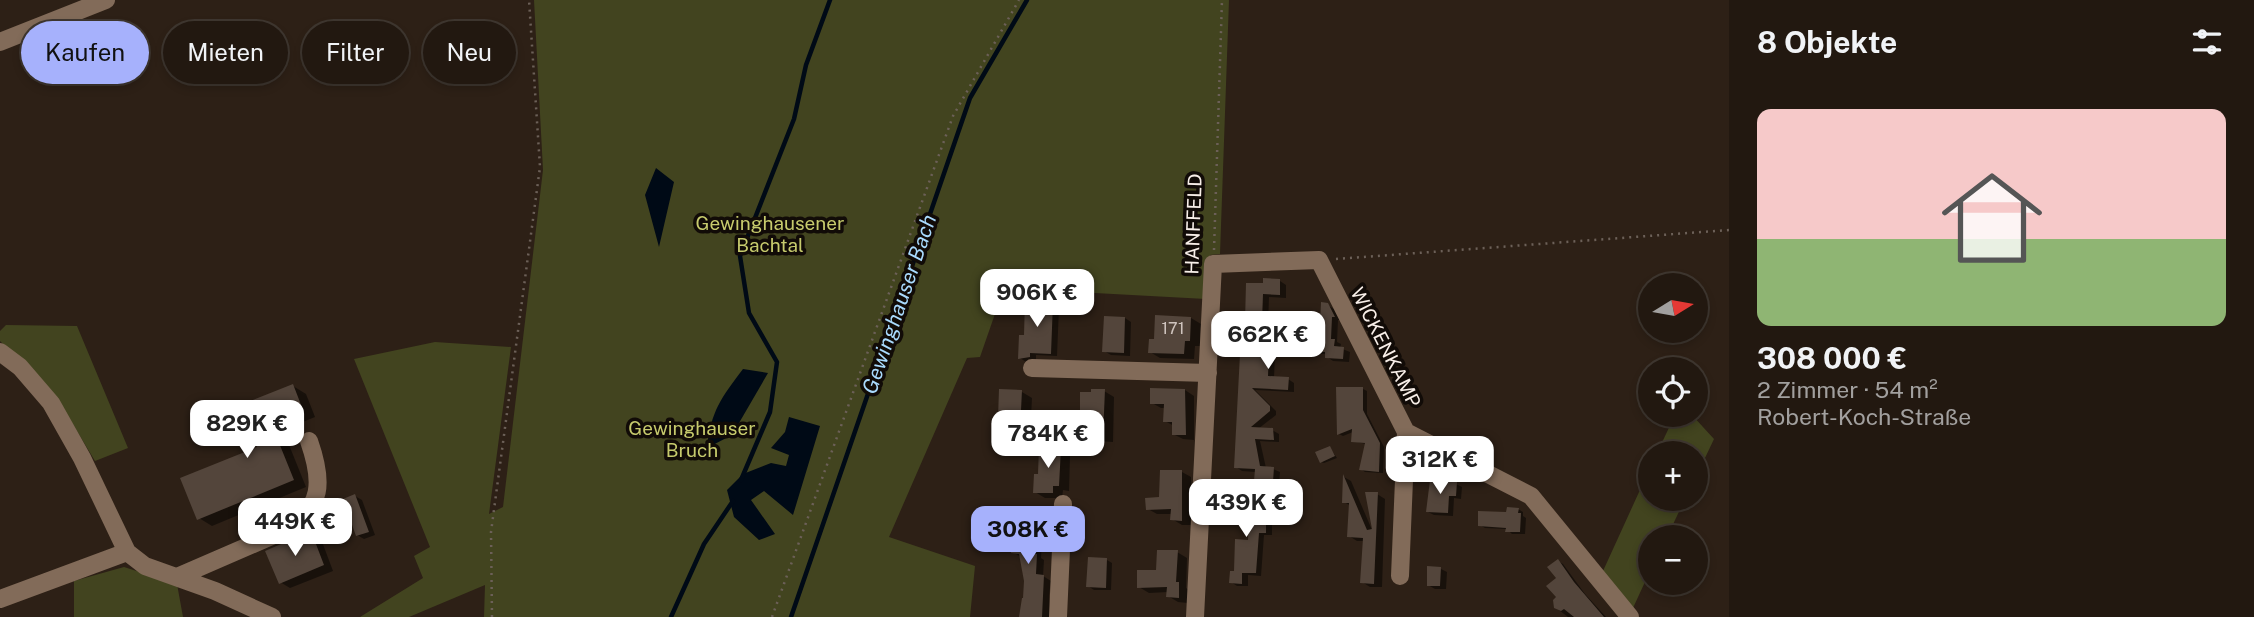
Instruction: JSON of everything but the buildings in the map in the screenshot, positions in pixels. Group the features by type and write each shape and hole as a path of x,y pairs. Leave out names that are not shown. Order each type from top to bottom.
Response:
{"street":[{"path":"0,42 106,0"},
{"path":"1213,264 1318,260"},
{"name":"WICKENKAMP","path":"1318,260 1406,432 1531,496 1630,617"},
{"name":"HANFFELD","path":"1195,617 1213,264"},
{"path":"0,352 20,367 51,403 82,458 127,552 145,566 215,591 272,617"},
{"path":"1032,368 1208,373"},
{"path":"1400,576 1406,432"},
{"path":"177,577 300,522 312,508 319,477 309,441"},
{"path":"1058,617 1063,504"},
{"path":"0,599 127,552"}],"path":[{"path":"492,617 491,532 540,167 529,0"},
{"path":"772,617 953,117 1019,0"},
{"name":"HANFFELD","path":"1213,264 1222,0"},
{"path":"1318,260 1729,230"}],"green space":[{"name":"Gewinghausener Bachtal","path":"534,0 1229,0 1220,254 1210,255 1206,299 1004,288 980,357 967,358 889,537 975,566 970,617 484,617 485,585 409,617 360,617 423,578 414,556 430,547 354,359 435,342 511,347 489,514 503,507 543,170"},
{"path":"6,325 77,326 128,448 95,461 57,398 0,341 0,331"},
{"path":"1669,427 1703,427 1714,439 1708,452 1708,441 1663,441"},
{"path":"1638,494 1638,511 1679,511 1673,525 1638,525 1639,595 1633,608 1603,571"},
{"path":"124,567 177,584 183,617 74,617 74,581"}],"shaded area":[{"path":"656,168 674,182 659,247 645,195"},
{"path":"743,369 768,373 732,435 707,448 718,405"},
{"path":"789,417 820,426 793,515 764,491 751,500 775,534 759,540 734,517 727,490 743,474 771,463 786,466 789,455 771,448 785,432"}],"waterway":[{"path":"741,480 770,412 777,362 749,313 740,256 794,119 806,65 830,0"},
{"name":"Gewinghauser Bach","path":"791,617 970,98 1027,0"},
{"path":"671,617 704,544 733,501"}],"park label":[{"name":"Gewinghauser Bruch","path":"692,439"}]}
